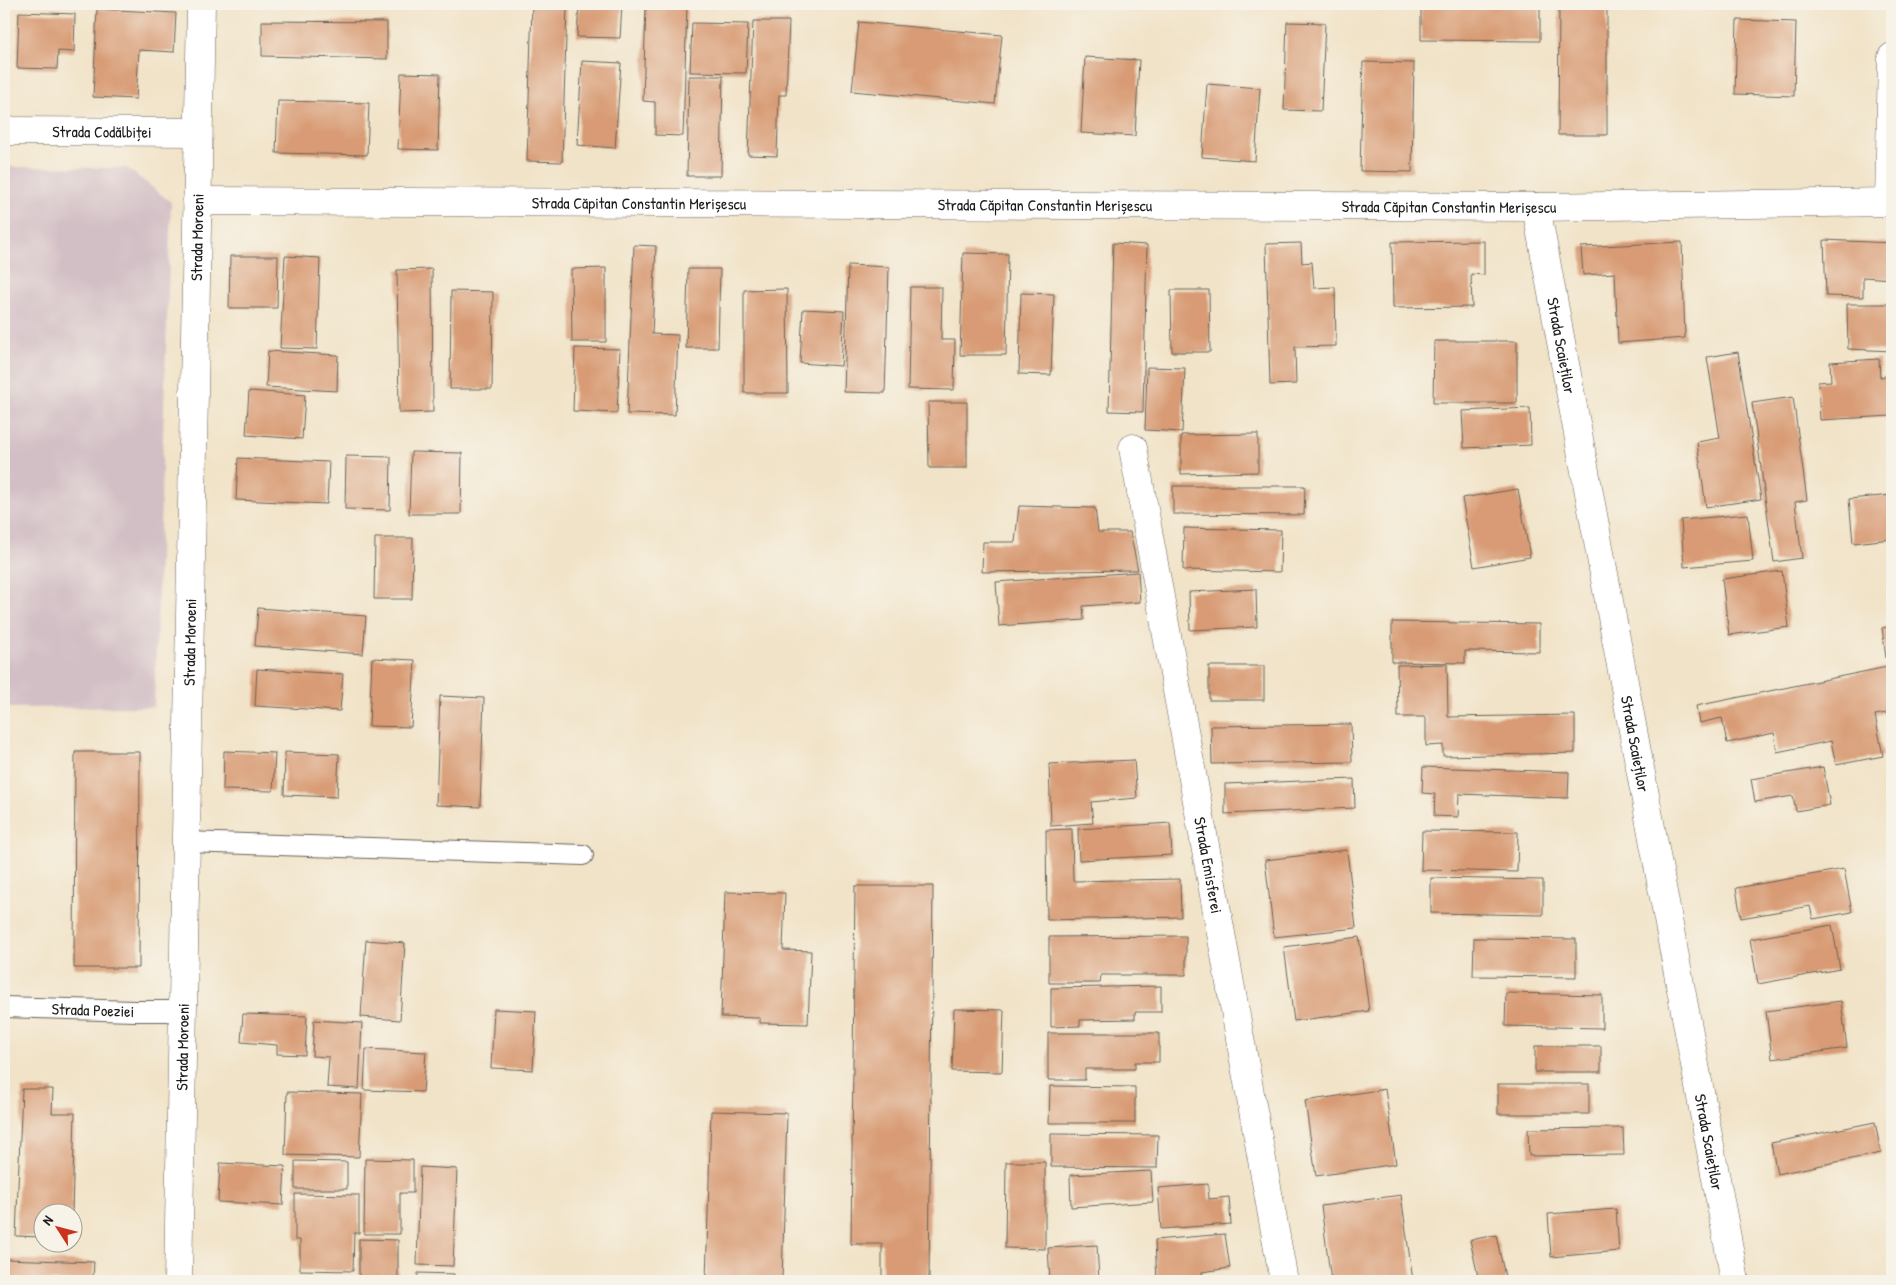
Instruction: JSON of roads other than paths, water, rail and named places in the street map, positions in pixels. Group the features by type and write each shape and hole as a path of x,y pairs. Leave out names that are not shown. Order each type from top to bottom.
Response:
{"street":[{"name":"Strada Moroeni","path":"178,1281 184,842 201,4"},
{"path":"1891,202 1892,57"},
{"name":"Strada Codălbiței","path":"4,131 198,132"},
{"name":"Strada Căpitan Constantin Merișescu","path":"197,201 1536,207 1891,202"},
{"name":"Strada Scaieților","path":"1536,207 1735,1281"},
{"name":"Strada Emisferei","path":"1133,448 1284,1281"}],"lane":[{"path":"184,842 582,855"},
{"name":"Strada Poeziei","path":"4,1007 182,1011"}]}
